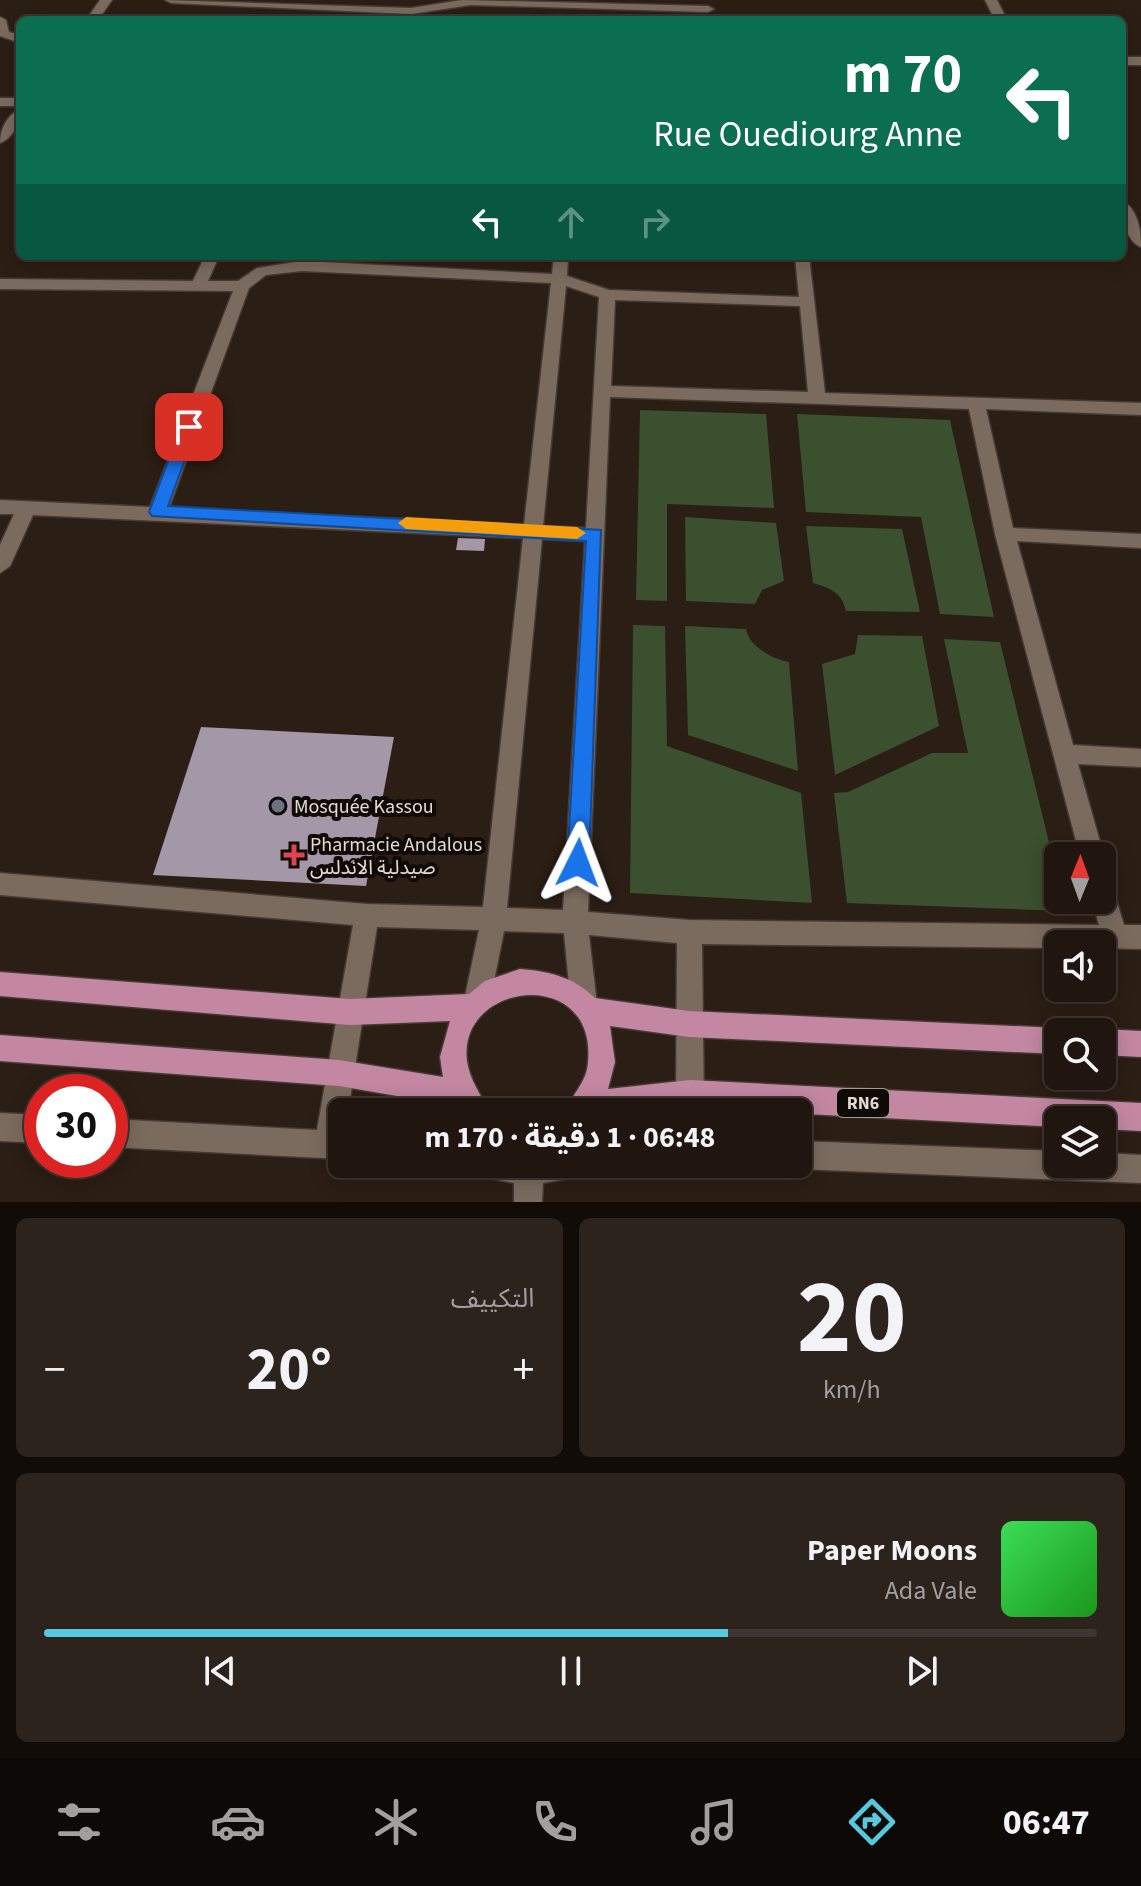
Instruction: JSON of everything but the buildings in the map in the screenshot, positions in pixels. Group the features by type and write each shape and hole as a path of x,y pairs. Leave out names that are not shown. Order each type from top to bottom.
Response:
{"main road":[{"path":"466,1098 453,1071 453,1047 460,1025 475,1004 497,988 520,981 544,982 565,990 586,1007 689,1024 1044,1040"},
{"path":"0,984 350,1012 475,1004"},
{"name":"RN6","path":"586,1007 600,1031 603,1057 598,1082 588,1098"},
{"path":"1116,1043 1141,1044"},
{"path":"0,1048 339,1073 450,1098"},
{"name":"RN6","path":"812,1107 1141,1117"}],"street":[{"path":"171,0 217,6 411,11 471,1 708,10"},
{"path":"0,20 4,34 16,38"},
{"path":"0,139 16,117"},
{"path":"1126,222 1141,243"},
{"path":"199,284 210,260"},
{"path":"475,1004 494,919 531,529 561,260"},
{"path":"802,260 817,396"},
{"path":"158,512 242,286 262,271 302,266 559,279 607,295 807,302"},
{"path":"0,284 242,286"},
{"path":"586,1007 575,922 607,295"},
{"path":"603,391 1141,409"},
{"path":"976,403 1005,534 1088,842"},
{"path":"0,507 531,529 595,535"},
{"path":"0,566 27,507"},
{"path":"1005,534 1141,541"},
{"path":"1062,754 1141,758"},
{"path":"0,884 367,915 575,922 689,932 1044,935"},
{"path":"338,1098 339,1073 367,915"},
{"path":"689,932 690,1098"},
{"path":"1116,936 1141,937"},
{"path":"0,1127 24,1128"},
{"path":"128,1134 328,1144"},
{"path":"812,1156 1141,1169"},
{"path":"528,1202 529,1178"}],"green space":[{"path":"640,410 766,414 774,508 667,504 667,601 636,600"},
{"path":"797,414 950,420 994,617 940,614 921,517 806,512"},
{"path":"685,517 776,523 784,581 762,590 755,604 686,601"},
{"path":"806,526 902,529 920,612 846,611 835,592 813,583"},
{"path":"633,625 665,626 667,746 801,793 812,903 630,893"},
{"path":"685,626 746,629 752,641 763,651 789,662 798,771 688,735"},
{"path":"858,635 922,636 939,726 835,775 822,664 855,654"},
{"path":"944,639 1000,642 1049,842 1044,842 1044,910 847,903 834,793 848,792 932,753 968,753"}],"slow traffic":[{"path":"406,523 577,533"}],"place":[{"name":"Mosquée Kassou","path":"278,806"},
{"name":"Pharmacie Andalous صيدلية الاندلس","path":"294,855"}],"route":[{"path":"189,427 158,512 531,529 595,535 578,863"}]}
